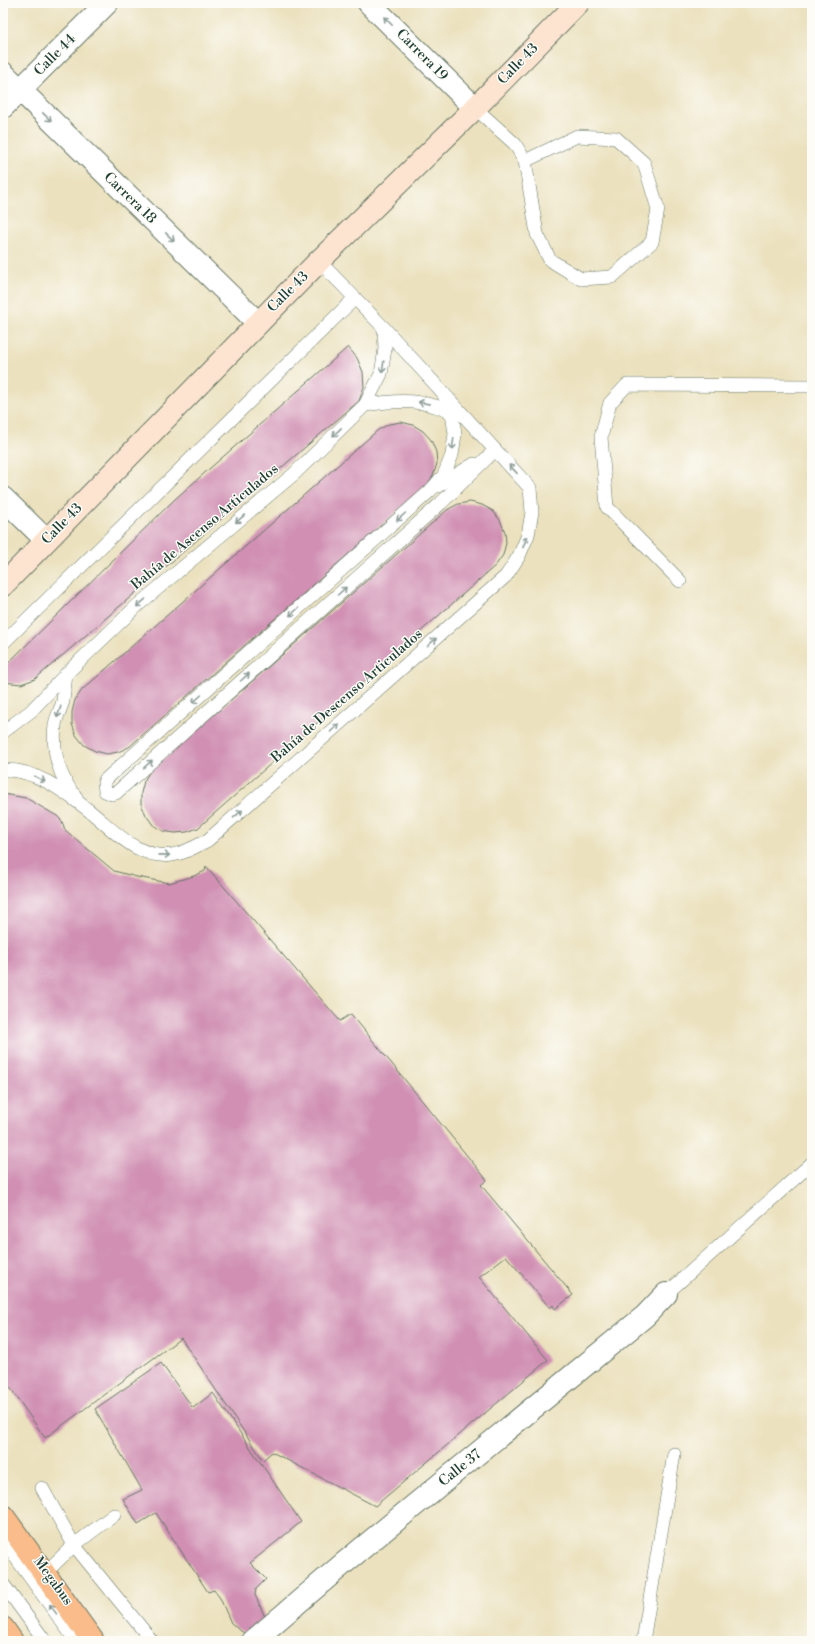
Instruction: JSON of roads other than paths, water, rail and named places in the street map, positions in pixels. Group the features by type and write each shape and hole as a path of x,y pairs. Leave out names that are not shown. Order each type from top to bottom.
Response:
{"main road":[{"path":"3,1516 93,1641"},
{"path":"3,1628 12,1641"}],"street":[{"name":"Calle 44","path":"3,107 19,89 107,3"},
{"name":"Carrera 19","path":"369,3 475,108"},
{"name":"Calle 43","path":"3,585 319,261 475,108 578,3"},
{"name":"Carrera 18","path":"3,73 258,323"},
{"path":"3,498 46,540"},
{"name":"Calle 37","path":"253,1641 343,1564 644,1316 666,1294"}],"lane":[{"path":"475,108 515,144 525,161 537,234 550,260 581,279 612,277 652,242 658,209 644,163 616,138 577,136 525,161"},
{"path":"319,261 384,328 472,425"},
{"path":"3,643 355,298"},
{"name":"Bahía de Ascenso Articulados","path":"3,732 31,711 66,674 138,604 294,474 365,405 382,374 385,349 384,328"},
{"path":"680,580 607,507 601,437 610,403 627,385 812,386"},
{"path":"443,393 452,413 455,434 452,455 444,475 430,491 108,778 104,783 105,791 112,794 116,793 441,502 496,450"},
{"path":"365,405 388,401 409,401 428,404 452,413 472,425"},
{"name":"Bahía de Descenso Articulados","path":"86,808 128,843 141,851 156,855 171,855 186,852 208,840 506,576 519,556 528,534 532,512 530,488 472,425"},
{"path":"430,491 496,450"},
{"path":"66,674 63,702 56,724 55,748 60,771 71,791 86,808"},
{"path":"3,770 32,774 86,808"},
{"path":"666,1294 812,1163"},
{"path":"643,1641 674,1454"},
{"path":"42,1488 74,1545 152,1641"},
{"path":"44,1574 74,1545 114,1515"},
{"name":"Megabus","path":"3,1540 76,1641"},
{"path":"3,1584 45,1641"}]}
